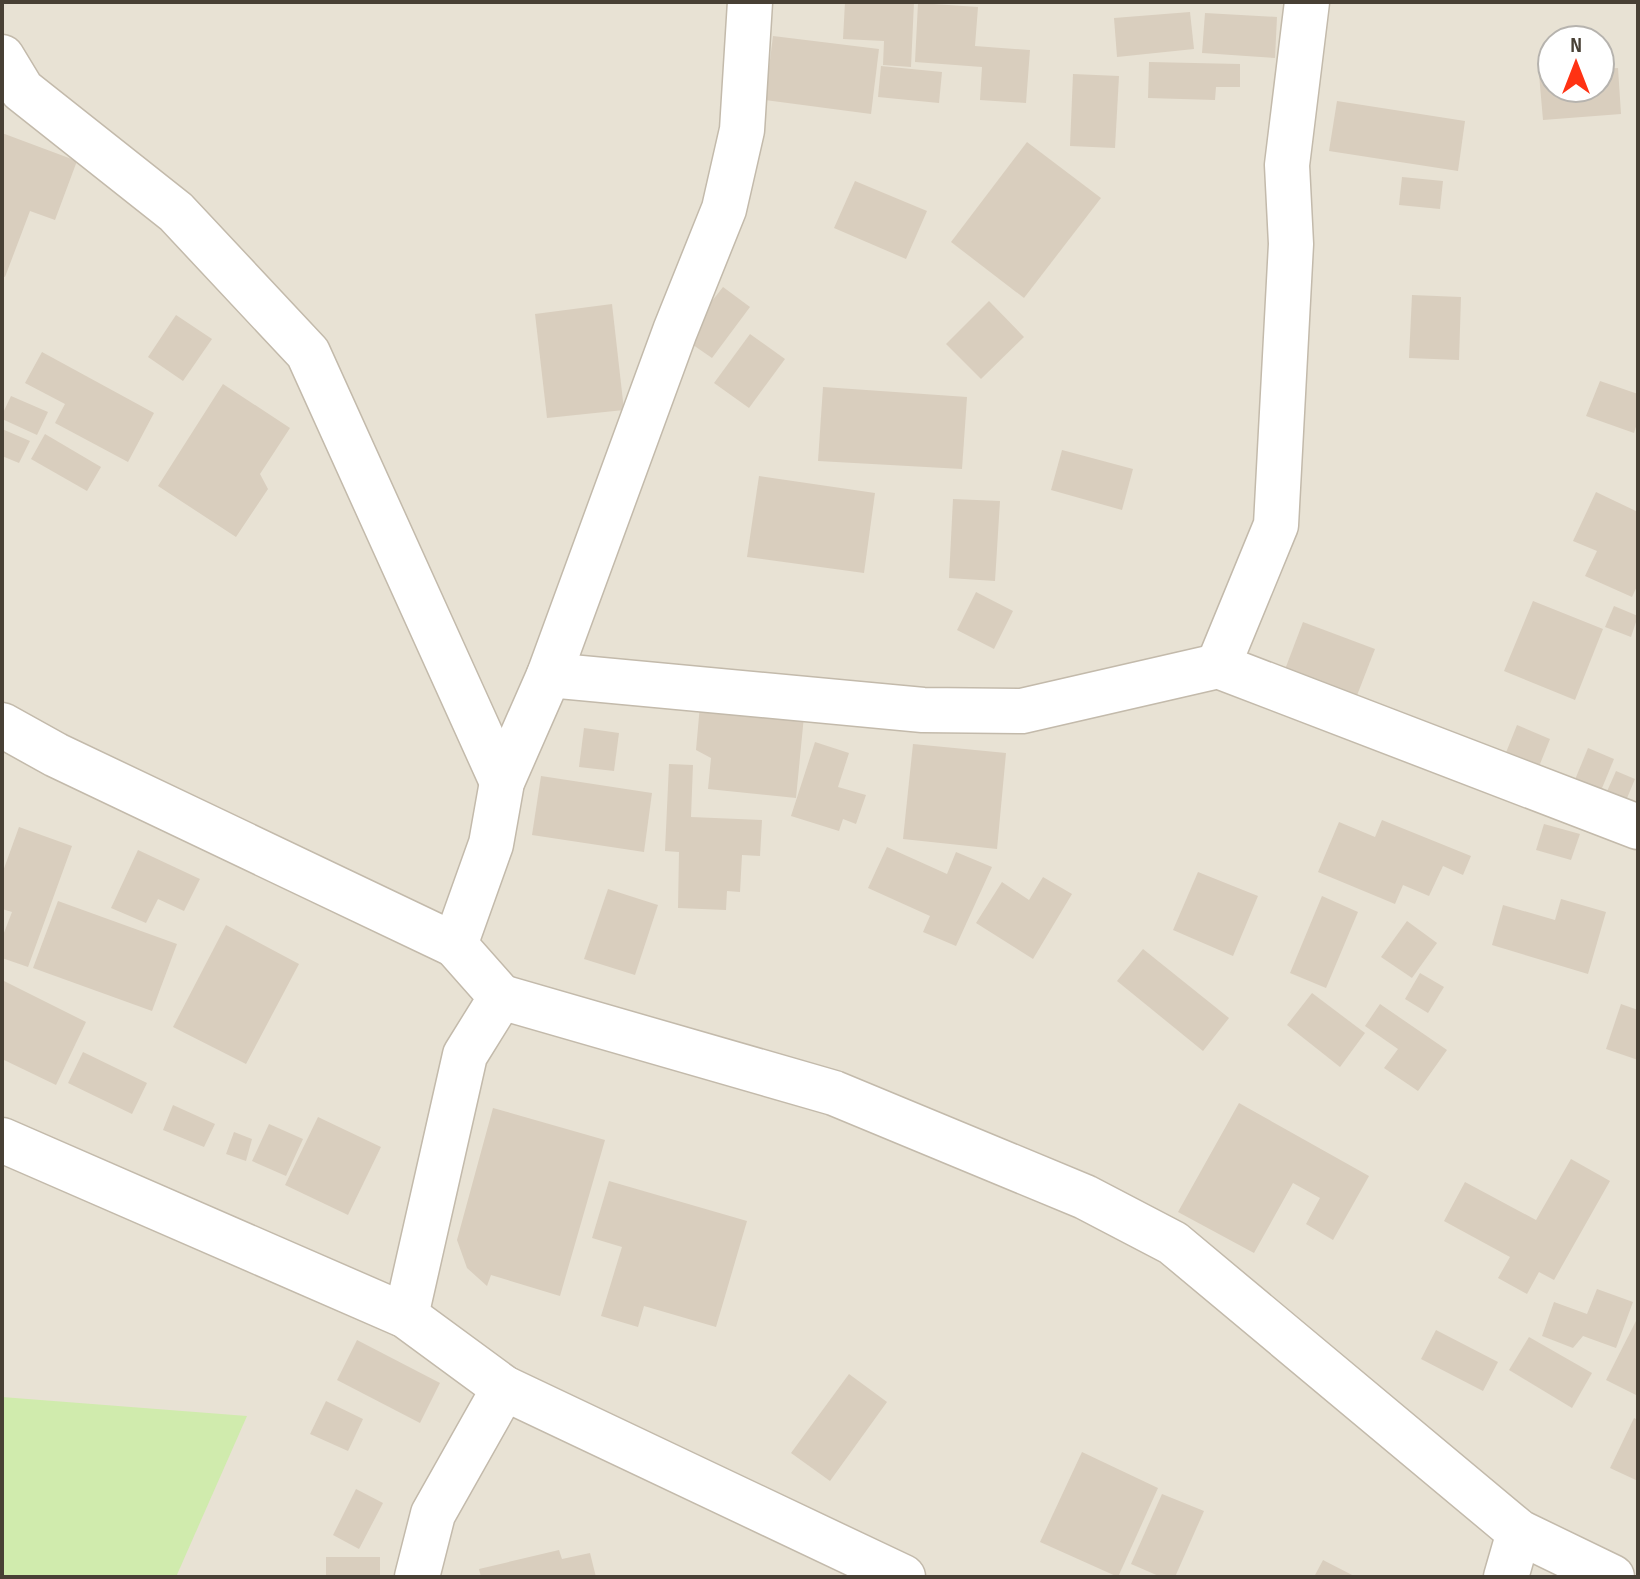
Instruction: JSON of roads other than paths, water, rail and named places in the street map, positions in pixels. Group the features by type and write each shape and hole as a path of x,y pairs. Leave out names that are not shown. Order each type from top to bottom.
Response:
{"street":[{"path":"455,945 491,844 502,782 549,675 669,346 724,209 742,130 750,2"},
{"path":"1218,666 1276,525 1291,244 1287,165 1307,2"},
{"path":"2,57 22,90 176,212 308,353 502,782"},
{"path":"549,675 923,710 1022,711 1218,666 1638,827"},
{"path":"2,725 56,755 455,945 501,997 834,1093 1085,1197 1173,1243 1519,1532 1612,1577"},
{"path":"406,1316 465,1055 501,997"},
{"path":"2,1140 406,1316 504,1388 903,1577"},
{"path":"417,1577 433,1514 504,1388"},
{"path":"1506,1577 1519,1532"}]}
